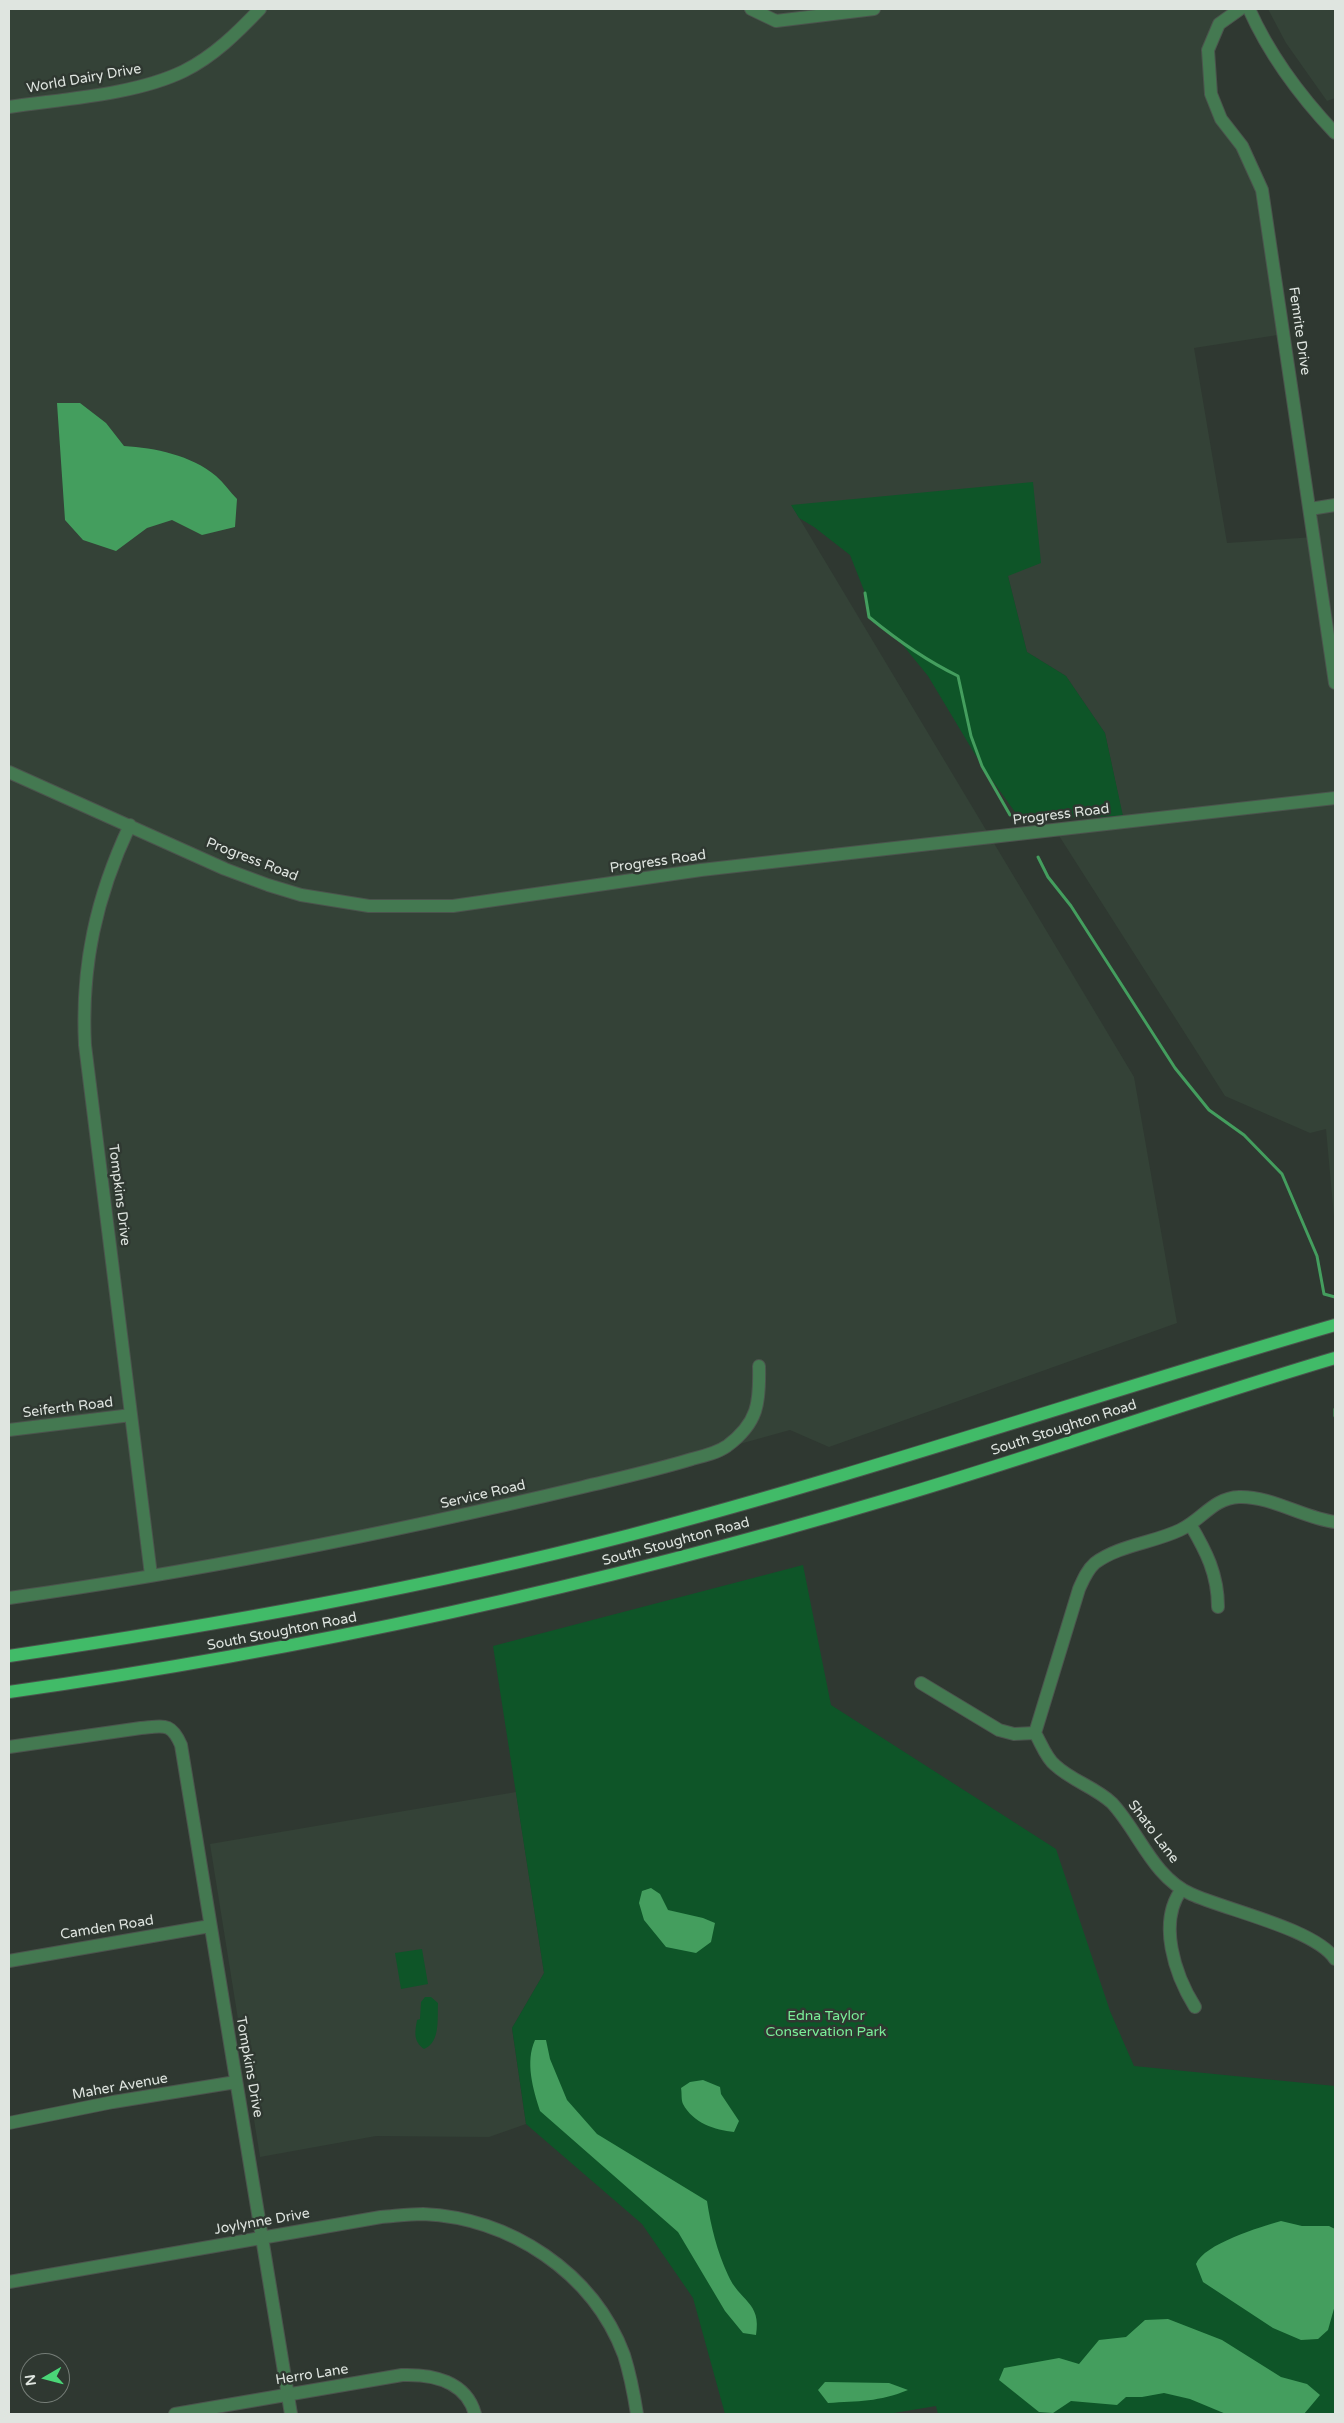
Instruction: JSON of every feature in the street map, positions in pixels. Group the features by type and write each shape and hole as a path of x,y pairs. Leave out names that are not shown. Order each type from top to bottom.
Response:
{"main road":[{"name":"South Stoughton Road","path":"9,1656 208,1625 311,1606 460,1575 626,1536 874,1467 1335,1325"},
{"name":"South Stoughton Road","path":"9,1692 180,1666 263,1651 381,1629 541,1593 889,1499 1335,1358"}],"street":[{"name":"World Dairy Drive","path":"9,107 134,88 183,72 237,34 260,9"},
{"path":"751,9 776,22 874,9"},
{"name":"Femrite Drive","path":"1240,9 1219,24 1208,50 1211,94 1221,119 1242,146 1262,190 1335,683"},
{"path":"1249,9 1280,66 1311,108 1335,133"},
{"path":"1310,509 1335,505"},
{"name":"Progress Road","path":"9,772 225,869 268,886 301,895 369,906 435,907 509,899 700,870 1335,798"},
{"name":"Tompkins Drive","path":"130,825 112,863 100,900 91,938 83,1009 85,1045 151,1575"},
{"name":"Service Road","path":"9,1598 123,1582 151,1575 303,1549 422,1524 625,1477 718,1452 741,1435 755,1414 759,1399 759,1366"},
{"name":"Seiferth Road","path":"9,1430 131,1415"},
{"path":"921,1683 999,1730 1014,1734 1036,1733 1079,1589 1094,1564 1120,1550 1181,1530 1219,1502 1239,1497 1265,1501 1301,1514 1335,1522"},
{"path":"1190,1524 1213,1568 1218,1587 1218,1607"},
{"name":"Tompkins Drive","path":"9,1747 163,1726 170,1728 175,1733 180,1745 291,2414"},
{"name":"Shato Lane","path":"1036,1733 1053,1764 1094,1789 1113,1804 1154,1862 1182,1889 1190,1894 1314,1941 1324,1947 1335,1959"},
{"path":"1182,1889 1171,1910 1169,1924 1180,1982 1194,2007"},
{"name":"Camden Road","path":"9,1961 210,1926"},
{"name":"Maher Avenue","path":"9,2123 113,2102 236,2082"},
{"name":"Joylynne Drive","path":"9,2282 381,2217 424,2214 467,2222 518,2238 548,2257 575,2279 606,2319 624,2356 637,2414"},
{"name":"Herro Lane","path":"175,2414 402,2375 434,2377 452,2385 470,2400 475,2414"}],"shaded area":[{"path":"9,9 1240,9 1219,24 1208,50 1211,94 1258,179 1284,334 1194,348 1227,543 1314,537 1310,509 1335,505 1335,1228 1326,1129 1310,1133 1225,1096 1056,831 1124,823 1105,733 1066,676 1027,652 1008,576 792,506 1134,1077 1177,1323 829,1447 790,1430 588,1490 9,1598"},
{"path":"1268,9 1335,9 1335,98 1327,101 1286,43"},
{"path":"57,403 80,403 106,423 124,446 172,454 206,469 219,479 237,499 235,527 202,535 172,520 147,528 116,551 83,540 65,520"},
{"path":"516,1792 544,1973 512,2028 526,2124 489,2137 376,2136 260,2157 210,1844"},
{"path":"651,1888 660,1894 668,1910 703,1918 715,1923 711,1942 696,1953 666,1947 644,1920 639,1903 642,1891"},
{"path":"535,2040 546,2040 550,2059 567,2100 597,2134 707,2201 710,2220 724,2266 733,2284 753,2308 756,2315 756,2335 743,2333 725,2311 678,2232 540,2111 530,2066"},
{"path":"703,2080 720,2087 721,2094 739,2121 734,2132 705,2124 687,2111 682,2101 681,2088 690,2082"},
{"path":"1281,2221 1302,2226 1329,2226 1335,2229 1335,2305 1328,2330 1318,2339 1301,2340 1273,2328 1203,2282 1196,2264 1201,2257 1221,2243"},
{"path":"1168,2319 1222,2340 1281,2377 1307,2384 1320,2395 1304,2414 1226,2414 1190,2399 1164,2393 1142,2397 1126,2397 1117,2405 1071,2401 1053,2413 1039,2412 999,2380 1004,2368 1059,2358 1079,2364 1099,2340 1126,2337 1145,2320"},
{"path":"825,2382 889,2383 908,2390 878,2399 828,2403 818,2390"}],"green space":[{"path":"1033,482 1041,563 1008,576 1027,652 1066,676 1105,733 1123,816 1020,819 982,766 928,676 902,644 869,617 865,593 850,555 814,527 799,518 791,505"},
{"name":"Edna Taylor Conservation Park","path":"803,1565 831,1705 1056,1849 1110,2011 1134,2066 1335,2086 1335,2414 938,2414 936,2406 888,2414 725,2414 693,2298 642,2224 526,2124 512,2028 544,1973 493,1646"},
{"path":"422,1949 428,1984 401,1989 395,1953"},
{"path":"425,1997 431,1997 438,2003 438,2016 436,2035 429,2046 424,2049 418,2043 415,2032 417,2020 420,2019 421,2002"}],"waterway":[{"path":"865,593 869,617 912,649 958,676 971,736 982,766 1010,815"},
{"path":"1038,857 1048,877 1071,906 1175,1068 1209,1110 1244,1135 1282,1174 1317,1256 1324,1294 1335,1297"},
{"path":"1335,1409 1335,1416"}]}
